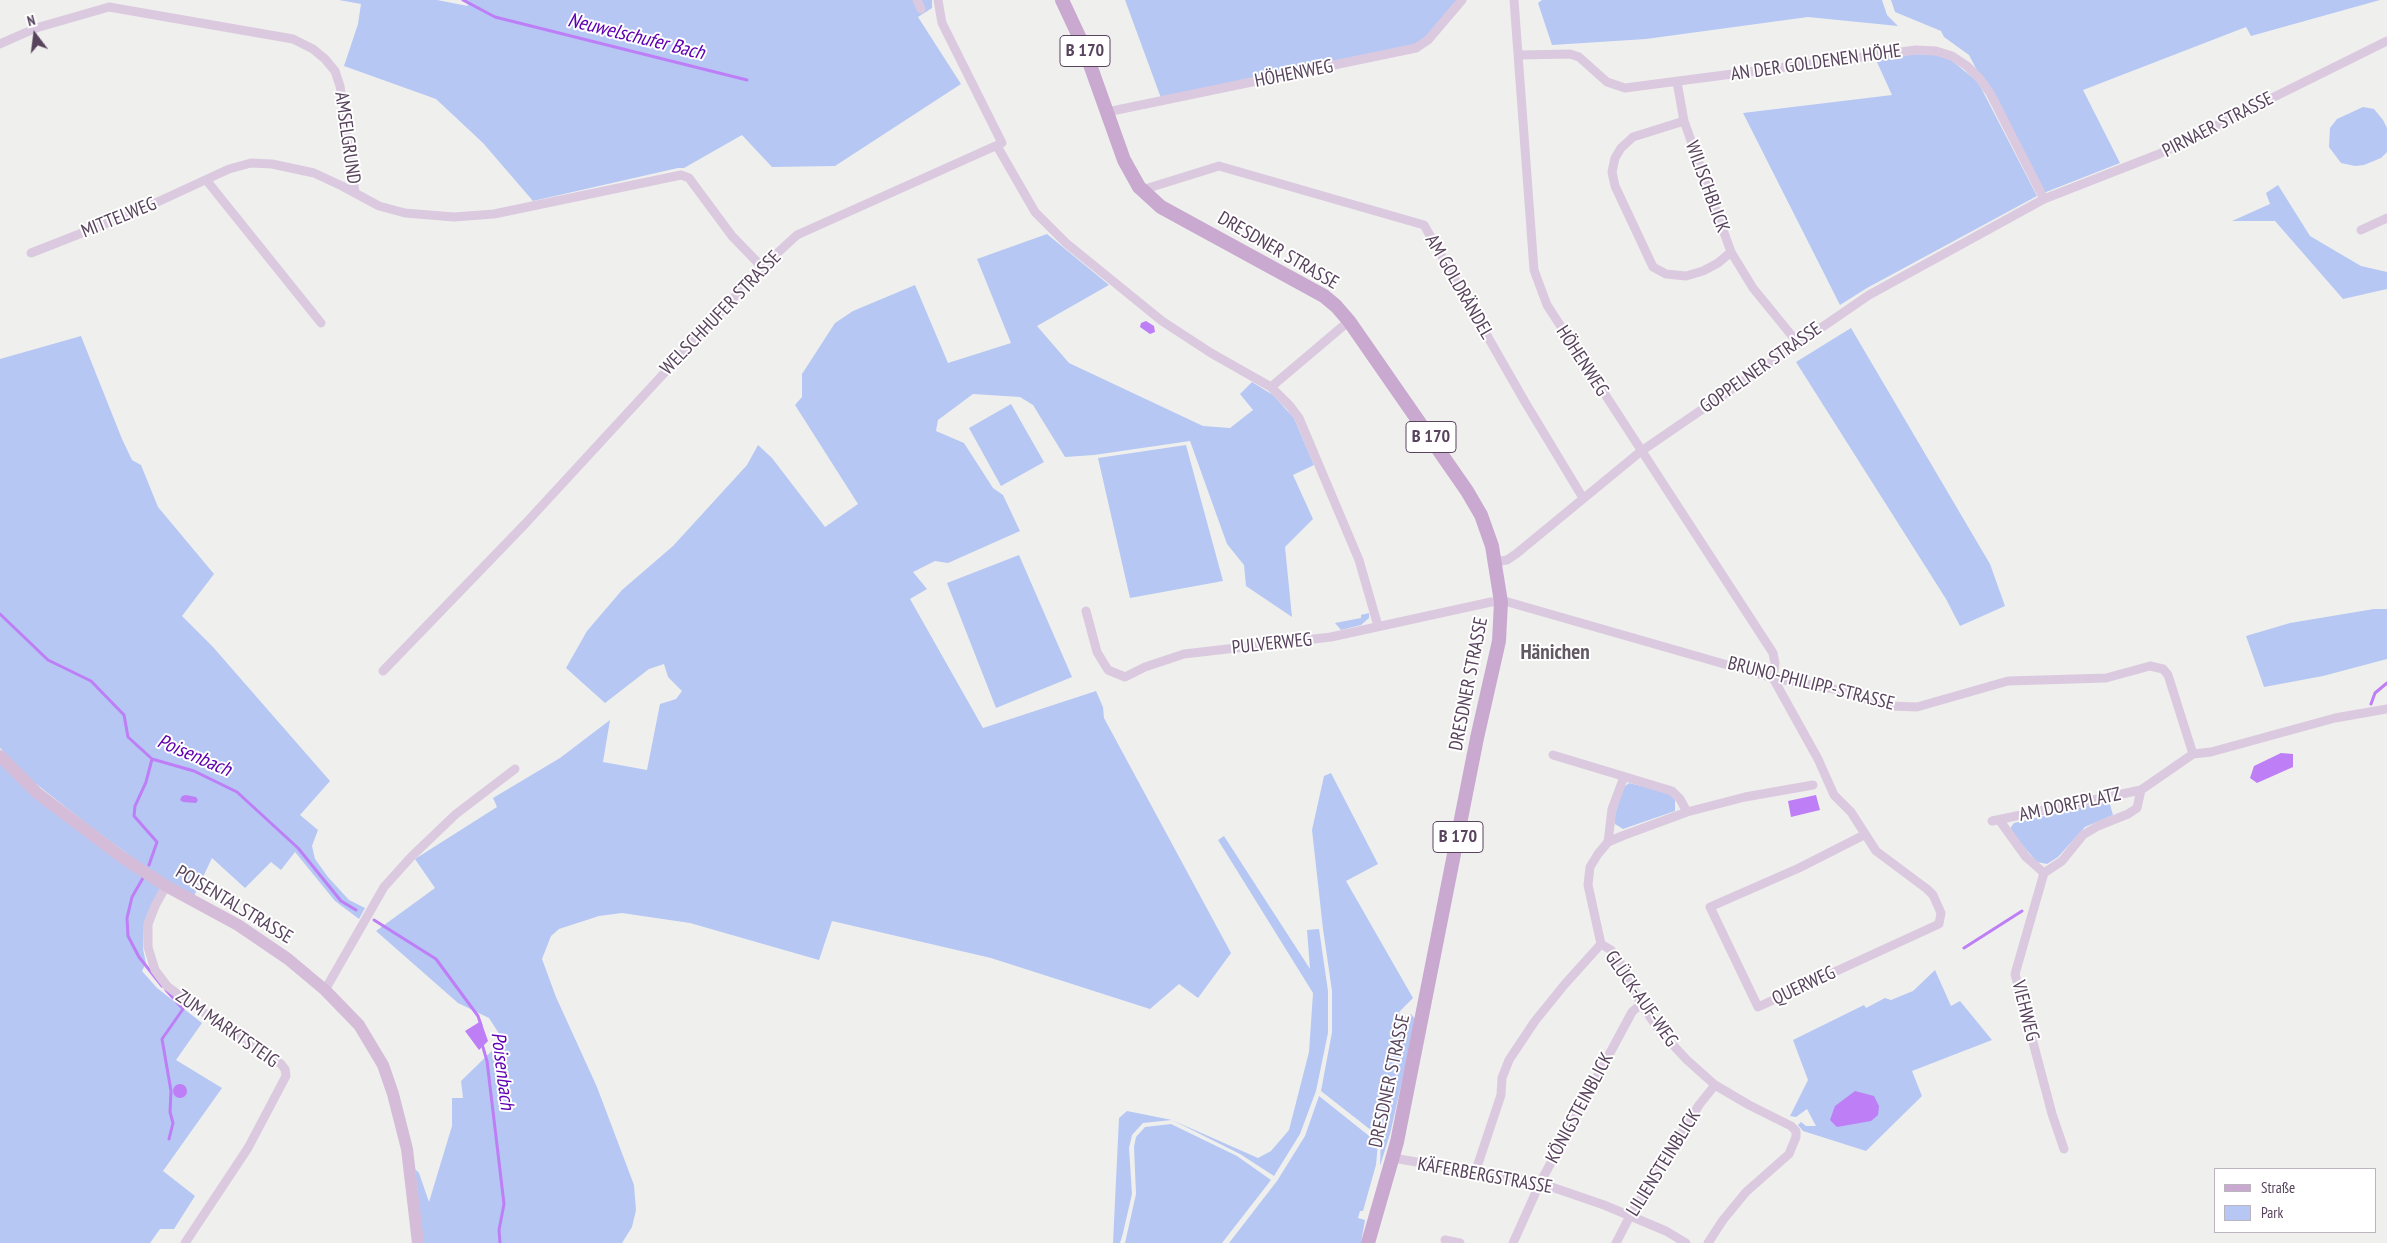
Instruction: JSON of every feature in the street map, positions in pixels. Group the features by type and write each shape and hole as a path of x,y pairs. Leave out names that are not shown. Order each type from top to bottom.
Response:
{"main road":[{"name":"B 170","path":"1062,0 1083,45 1124,160 1134,180 1142,190"},
{"name":"DRESDNER STRASSE","path":"1142,190 1161,207 1324,296 1349,320 1481,514 1495,562 1501,602 1499,641 1477,738 1393,1158 1368,1243"},
{"name":"POISENTALSTRASSE","path":"0,756 12,770 45,798 123,858 166,886 266,942 325,990 359,1025 383,1064 406,1149 418,1243"}],"street":[{"path":"917,0 921,9"},
{"path":"938,0 942,23 1002,143 997,146 1036,212 1066,244 1162,321 1211,353 1271,387 1299,418 1341,514 1362,569 1378,626"},
{"name":"HÖHENWEG","path":"1107,112 1416,48 1428,40 1462,0"},
{"name":"HÖHENWEG","path":"1514,0 1520,55 1534,270 1539,289 1547,305 1640,452 1773,653 1775,662 1773,678"},
{"name":"AMSELGRUND","path":"0,44 36,28 109,7 293,39 313,49 335,71 340,86 355,193 379,206 405,213 454,217 494,214 681,175 689,178 732,236 762,267"},
{"name":"PIRNAER STRASSE","path":"2044,199 2159,154 2387,41"},
{"name":"AN DER GOLDENEN HÖHE","path":"1520,55 1570,54 1579,56 1607,82 1624,88 1916,50 1936,51 1952,56 1967,66 1980,79 1990,93 2044,199"},
{"name":"WILISCHBLICK","path":"1677,82 1684,121 1730,252 1754,288 1797,342"},
{"name":"WILISCHBLICK","path":"1684,121 1661,126 1633,137 1621,148 1615,158 1612,172 1615,186 1653,267 1666,274 1686,276 1703,272 1718,263 1730,252"},
{"name":"WELSCHHUFER STRASSE","path":"383,671 525,524 762,267 797,235 997,146"},
{"name":"MITTELWEG","path":"31,253 138,211 241,164 272,164 314,173 355,193"},
{"name":"AM GOLDRÄNDEL","path":"1142,190 1219,166 1424,225 1525,402 1583,498"},
{"path":"207,181 321,322"},
{"name":"GOPPELNER STRASSE","path":"1495,562 1507,560 1516,554 1640,452 1797,342 1869,295 2044,199"},
{"path":"2361,230 2387,218"},
{"path":"1271,387 1349,320"},
{"name":"BRUNO-PHILIPP-STRASSE","path":"1501,602 1773,678 1830,688 1891,706 1917,706 2008,681 2106,678 2150,666 2163,669 2168,675 2193,754"},
{"name":"PULVERWEG","path":"1086,611 1097,652 1108,670 1125,677 1145,667 1184,654 1246,645 1301,642 1477,604 1501,602"},
{"name":"QUERWEG","path":"1773,678 1818,759 1834,795 1851,812 1876,851 1933,895 1941,912 1939,924 1758,1008 1710,907 1799,868 1864,835"},
{"path":"2193,754 2211,752 2335,718 2387,709"},
{"name":"AM DORFPLATZ","path":"2141,790 2137,808 2083,835 2062,860 2044,873 2026,857 1996,821 2141,790 2193,754"},
{"path":"1553,755 1672,791 1680,799 1687,812"},
{"path":"325,990 384,887 411,857 456,814 515,769"},
{"name":"GLÜCK-AUF-WEG","path":"1624,777 1612,809 1608,842 1590,866 1588,885 1601,944 1611,950 1620,962 1641,1004 1659,1030 1687,1060 1715,1085 1749,1105 1792,1126 1796,1131 1796,1137 1789,1154 1746,1192 1723,1220 1708,1243"},
{"path":"1608,842 1687,812 1745,797 1813,785"},
{"name":"VIEHWEG","path":"2044,873 2015,974 2052,1114 2064,1149"},
{"name":"ZUM MARKTSTEIG","path":"166,886 148,924 148,947 155,970 167,986 191,1004 281,1064 286,1076 248,1148 185,1243"},
{"path":"1476,1170 1501,1095 1502,1078 1509,1060 1559,991 1601,944"},
{"name":"KÖNIGSTEINBLICK","path":"1513,1243 1540,1182 1632,1012 1641,1004"},
{"name":"LILIENSTEINBLICK","path":"1616,1243 1630,1216 1699,1104 1715,1085"},
{"name":"KÄFERBERGSTRASSE","path":"1393,1158 1418,1164 1476,1170 1540,1182 1604,1204 1666,1231 1686,1243"},
{"path":"1445,1240 1460,1243"}],"green space":[{"path":"339,0 437,0 468,6 466,0 932,0 932,8 918,17 961,84 835,166 772,167 742,135 684,168 533,201 483,143 436,99 344,66 358,24 361,4"},
{"path":"1125,0 1459,0 1425,40 1416,46 1161,98"},
{"path":"1542,0 1882,0 1887,15 1898,26 1808,17 1646,39 1552,45 1538,3"},
{"path":"1891,0 2380,0 2251,36 2246,27 2083,90 2120,163 2041,194 1969,55 1944,37 1941,31 1895,12"},
{"path":"1915,54 1936,55 1951,60 1978,82 2037,196 1867,288 1840,305 1743,113 1892,95 1876,60"},
{"path":"2363,107 2374,109 2383,120 2387,128 2387,152 2381,158 2364,165 2355,166 2341,163 2329,147 2330,128 2337,119"},
{"path":"2278,185 2310,236 2361,266 2387,272 2387,289 2343,299 2275,221 2232,221 2270,204 2266,193"},
{"path":"1047,234 1109,285 1037,326 1069,363 1203,426 1230,428 1253,410 1240,394 1252,382 1273,395 1294,418 1314,465 1293,475 1313,519 1285,547 1292,617 1246,586 1244,565 1227,544 1190,441 1094,455 1065,457 1033,405 1020,397 973,394 938,420 936,431 964,443 993,488 1003,495 1020,531 948,563 935,561 913,572 927,589 910,599 983,728 1096,691 1103,707 1104,718 1231,953 1198,998 1179,984 1150,1009 991,958 832,921 819,960 690,923 622,913 599,916 559,929 551,936 542,959 556,997 597,1087 634,1185 636,1210 632,1227 622,1243 423,1243 415,1169 419,1173 429,1202 452,1126 452,1098 463,1098 461,1081 503,1040 489,1018 458,1003 376,931 435,888 415,859 497,807 493,798 560,758 610,720 603,762 647,770 660,704 676,699 682,691 668,677 664,664 649,669 605,703 566,668 587,631 622,590 673,546 747,465 758,445 772,458 825,527 858,504 795,405 802,397 802,374 835,323 853,311 915,285 948,363 1011,343 977,259"},
{"path":"1851,328 1990,564 2005,606 1960,626 1946,599 1796,362"},
{"path":"81,336 122,439 132,460 141,465 158,507 214,574 182,616 213,647 330,781 300,815 318,830 312,846 315,859 349,900 365,908 359,919 335,901 295,852 281,870 271,862 245,888 212,858 194,896 145,867 86,823 35,783 0,748 0,359"},
{"path":"1011,404 1044,462 1001,486 969,428"},
{"path":"1186,445 1223,581 1130,598 1098,458"},
{"path":"1019,555 1072,677 996,708 947,583"},
{"path":"2374,609 2387,609 2387,659 2323,676 2264,687 2246,636 2290,623"},
{"path":"1369,613 1369,618 1361,625 1341,630 1335,623 1361,618 1361,615"},
{"path":"0,760 160,888 144,923 143,949 146,963 142,971 157,988 202,1023 176,1060 222,1088 163,1171 195,1196 174,1229 160,1229 150,1243 0,1243"},
{"path":"1331,773 1378,864 1346,881 1413,998 1399,1012 1403,1018 1411,1014 1416,1020 1390,1134 1380,1166 1381,1138 1321,1091 1332,1032 1332,991 1312,830 1324,776"},
{"path":"1629,783 1666,792 1675,798 1675,811 1623,829 1615,824 1615,815 1623,788"},
{"path":"2109,801 2113,815 2085,827 2058,857 2047,864 2037,862 2011,832 2011,827 2014,823"},
{"path":"1224,836 1310,969 1307,930 1319,929 1328,991 1328,1033 1316,1091 1300,1134 1274,1176 1240,1154 1172,1120 1258,1158 1271,1151 1289,1130 1309,1052 1313,993 1218,840"},
{"path":"1935,970 1951,1006 1960,1001 1992,1040 1912,1071 1922,1096 1866,1151 1803,1131 1798,1125 1801,1122 1806,1126 1816,1126 1807,1109 1796,1117 1790,1116 1808,1080 1793,1040 1864,1005 1866,1008 1885,998 1891,1000 1913,991"},
{"path":"1319,1096 1378,1143 1376,1165 1363,1211 1360,1211 1358,1218 1365,1220 1361,1243 1229,1243 1277,1181 1305,1136"},
{"path":"1127,1111 1172,1120 1143,1123 1132,1135 1129,1148 1132,1194 1120,1243 1113,1243 1119,1118"},
{"path":"1171,1124 1237,1156 1271,1180 1222,1243 1125,1243 1136,1194 1134,1147 1136,1137 1145,1127"}],"shaded area":[{"path":"1146,321 1154,326 1155,332 1150,334 1140,327 1141,323"},
{"path":"2281,753 2293,754 2293,767 2257,783 2250,778 2254,766"},
{"path":"1816,795 1820,810 1791,817 1788,801"},
{"path":"182,796 196,797 198,800 196,803 180,800"},
{"path":"481,1021 488,1041 479,1050 465,1031"},
{"path":"177,1084 183,1084 187,1091 183,1098 177,1098 173,1094 173,1088"},
{"path":"1855,1091 1874,1096 1879,1106 1878,1115 1871,1121 1837,1127 1830,1120 1835,1106"}],"waterway":[{"name":"Neuwelschufer Bach","path":"463,0 495,17 747,80"},
{"name":"Poisenbach","path":"0,614 48,660 91,681 124,715 128,737 152,759 194,771 237,792 298,848 341,901 356,910"},
{"path":"2371,704 2375,693 2387,683"},
{"path":"149,865 157,842 134,816 135,806 146,782 152,759"},
{"path":"143,878 132,897 127,918 128,936 139,957 162,986"},
{"path":"1964,948 2022,911"},
{"name":"Poisenbach","path":"374,920 436,959 478,1016 481,1025"},
{"path":"166,990 183,1009 162,1039 171,1091 170,1112 173,1123 169,1139"},
{"name":"Poisenbach","path":"482,1044 487,1061 504,1204 499,1230 500,1243"}],"district":[{"name":"Hänichen","path":"1555,653"}]}
